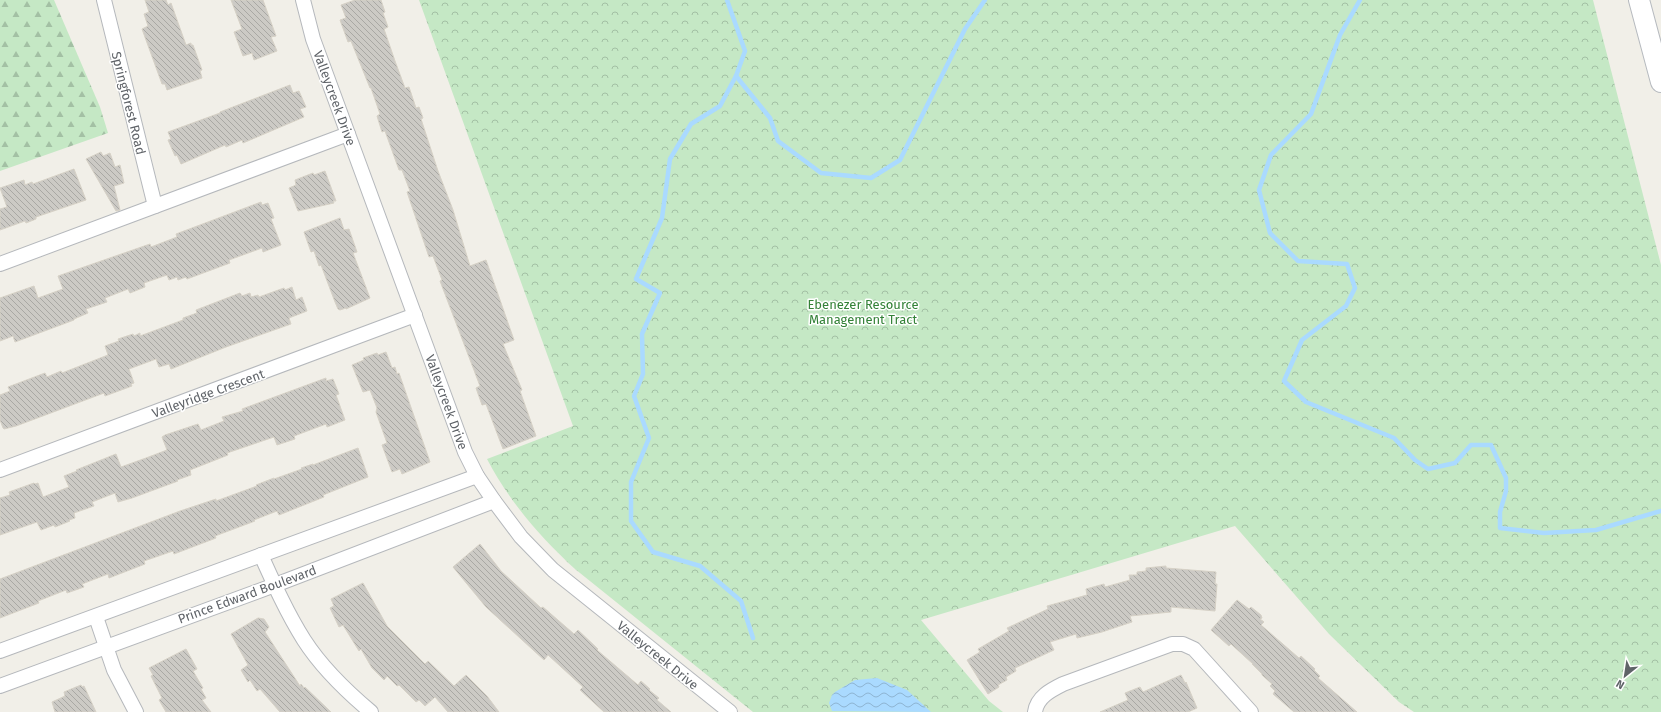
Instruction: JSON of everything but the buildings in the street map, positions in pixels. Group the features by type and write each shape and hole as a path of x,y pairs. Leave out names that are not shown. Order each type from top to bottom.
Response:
{"street":[{"name":"Springforest Road","path":"104,0 155,206"},
{"name":"Valleycreek Drive","path":"303,0 313,39 465,452 477,476 521,537 553,570 730,712"},
{"path":"1639,0 1661,82"},
{"path":"0,264 348,134"},
{"name":"Valleyridge Crescent","path":"0,470 415,315"},
{"path":"0,651 477,476"},
{"name":"Prince Edward Boulevard","path":"0,686 274,585 494,501"},
{"path":"261,555 274,585 304,641 337,681 371,712"},
{"path":"96,617 114,670 136,712"},
{"path":"1035,712 1042,698 1051,690 1172,644 1183,644 1194,649 1251,712"}],"green space":[{"path":"0,0 54,0 100,107 108,133 0,171"},
{"name":"Ebenezer Resource Management Tract","path":"419,0 1593,0 1661,265 1661,712 1414,712 1399,702 1329,634 1235,526 921,620 989,701 1003,712 753,712 562,557 515,504 487,459 573,426"}],"water":[{"path":"877,678 907,690 931,712 832,711 829,703 835,692 855,680"}],"waterway":[{"path":"727,0 745,51 736,76 720,106 691,124 670,159 662,218 636,279 660,293 642,334 643,374 634,396 649,438 631,482 631,521 653,552 700,566 741,601 753,638"},
{"path":"736,76 770,118 778,141 821,173 871,178 900,160 965,29 985,0"},
{"path":"1360,0 1340,35 1311,114 1271,155 1259,190 1270,233 1298,261 1347,264 1355,288 1346,306 1302,340 1284,381 1306,402 1394,438 1415,460 1428,469 1455,463 1471,445 1491,445 1506,478 1506,491 1500,512 1500,528 1544,533 1596,530 1661,511"}]}
